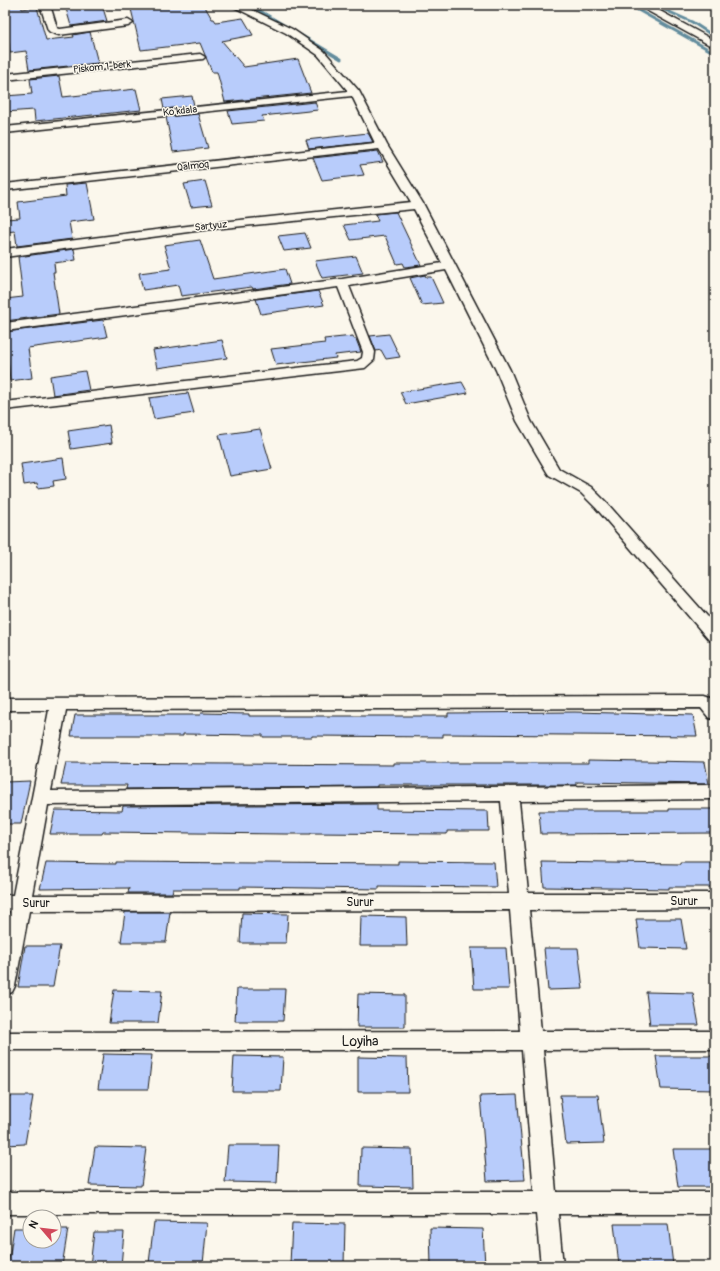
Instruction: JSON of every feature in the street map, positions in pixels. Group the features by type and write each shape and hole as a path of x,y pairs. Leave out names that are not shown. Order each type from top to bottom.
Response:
{"street":[{"path":"45,5 53,30 59,32 128,23"},
{"path":"235,5 289,32 321,53 355,93 382,144 418,205 503,370 524,421 554,472 586,490 601,505 715,636"},
{"path":"642,5 715,45"},
{"name":"Piskom 1-berk","path":"5,77 200,57"},
{"name":"Ko'kdala","path":"5,130 355,93"},
{"name":"Qalmoq","path":"5,187 382,144"},
{"name":"Sartyuz","path":"5,253 203,227 418,205"},
{"path":"5,327 342,283 449,266"},
{"path":"5,406 360,366 368,360 369,352 342,283"},
{"path":"5,704 705,702 715,713"},
{"path":"5,986 13,903 40,798 58,703"},
{"path":"40,798 715,792"},
{"path":"509,793 552,1266"},
{"name":"Surur","path":"13,903 715,901"},
{"name":"Loyiha","path":"5,1042 715,1040"},
{"path":"5,1203 715,1203"}],"building":[{"path":"5,5 21,5 22,9 37,7 46,40 74,37 73,35 90,32 98,63 29,70 26,51 10,53 8,37 5,37"},
{"path":"65,5 102,5 107,21 71,26"},
{"path":"130,5 204,5 212,19 216,22 243,18 253,35 222,41 244,67 298,59 311,93 225,102 217,72 212,72 200,43 141,50"},
{"path":"59,76 63,97 136,89 141,110 35,121 34,110 5,112 5,96 32,94 30,79"},
{"path":"192,96 194,106 164,109 162,99"},
{"path":"315,102 318,110 262,116 264,121 232,124 228,111"},
{"path":"198,114 208,148 173,152 166,117"},
{"path":"368,133 373,142 309,149 306,140"},
{"path":"378,151 383,162 360,165 364,175 322,180 313,158"},
{"path":"205,181 212,205 191,207 184,184"},
{"path":"87,183 94,219 69,222 72,239 17,246 15,231 5,232 5,219 20,218 18,202 66,196 65,185"},
{"path":"396,212 421,265 405,267 403,263 397,264 385,236 351,240 344,225 378,221 375,214"},
{"path":"305,233 311,248 284,251 278,236"},
{"path":"200,240 213,279 285,269 290,284 181,296 178,285 143,290 139,273 171,269 164,245"},
{"path":"74,249 76,260 54,263 55,272 53,272 59,314 5,321 5,299 23,297 18,257"},
{"path":"356,256 363,273 322,278 315,261"},
{"path":"425,275 426,277 431,277 443,303 422,305 410,278"},
{"path":"318,291 324,305 261,314 256,299"},
{"path":"103,320 107,337 28,348 32,378 10,381 7,347 5,348 5,332"},
{"path":"389,334 400,357 386,359 381,350 376,351 370,336"},
{"path":"353,336 354,339 356,339 361,352 335,355 336,358 276,365 271,349 325,343 324,339"},
{"path":"222,340 227,358 157,368 153,350"},
{"path":"85,371 89,390 53,395 50,376"},
{"path":"462,382 468,393 406,404 400,392"},
{"path":"188,393 194,413 154,419 149,398"},
{"path":"109,425 112,443 71,449 68,431"},
{"path":"260,429 272,469 230,476 219,435"},
{"path":"63,458 66,479 53,481 54,486 38,488 37,483 24,485 21,464"},
{"path":"575,712 693,715 697,736 443,734 443,737 263,737 263,735 183,734 183,736 71,736 75,715 200,715 201,713 249,714 249,716 448,716 448,713"},
{"path":"588,760 705,762 709,784 577,782 577,785 377,785 377,787 126,789 127,785 61,785 66,763 393,765 393,763 588,763"},
{"path":"30,781 21,824 5,824 5,782"},
{"path":"377,804 377,810 488,811 489,831 447,831 447,834 103,832 102,834 50,834 55,810 122,811 123,806"},
{"path":"669,809 715,809 715,833 541,834 539,811 669,811"},
{"path":"398,861 494,862 496,887 379,886 379,889 240,887 240,889 173,889 172,893 128,893 129,888 40,889 46,863 398,864"},
{"path":"542,862 680,864 680,862 715,862 715,887 669,887 669,889 544,887"},
{"path":"125,912 170,912 166,942 121,942"},
{"path":"242,913 288,914 286,943 240,943"},
{"path":"361,916 406,917 407,946 360,946"},
{"path":"636,919 681,919 686,949 640,948"},
{"path":"25,946 60,946 53,987 18,987"},
{"path":"471,948 506,948 509,989 474,989"},
{"path":"544,948 578,948 583,989 548,990"},
{"path":"237,989 285,989 283,1021 235,1021"},
{"path":"114,990 162,991 158,1023 109,1023"},
{"path":"646,992 693,993 699,1025 650,1025"},
{"path":"358,994 405,995 405,1027 357,1027"},
{"path":"103,1054 152,1055 148,1089 98,1089"},
{"path":"234,1056 283,1057 281,1091 232,1091"},
{"path":"656,1056 715,1056 715,1090 661,1089"},
{"path":"358,1057 407,1058 408,1092 358,1092"},
{"path":"517,1095 525,1180 487,1181 480,1096"},
{"path":"560,1095 598,1095 604,1143 566,1144"},
{"path":"5,1096 33,1096 25,1144 5,1145"},
{"path":"228,1145 279,1145 277,1183 225,1182"},
{"path":"95,1147 146,1148 141,1186 89,1185"},
{"path":"361,1148 412,1149 413,1187 360,1186"},
{"path":"673,1149 715,1149 715,1187 678,1187"},
{"path":"154,1222 207,1223 203,1264 149,1263"},
{"path":"292,1223 345,1224 344,1265 290,1264"},
{"path":"614,1224 668,1224 673,1265 619,1265"},
{"path":"14,1228 22,1228 22,1249 62,1249 62,1229 68,1229 62,1266 8,1266"},
{"path":"430,1228 483,1229 485,1266 431,1266"},
{"path":"94,1232 124,1232 121,1266 90,1266"}],"waterway":[{"path":"250,5 287,27"},
{"path":"629,5 715,53"},
{"path":"654,5 692,22 715,37"},
{"path":"299,34 341,59"}]}
